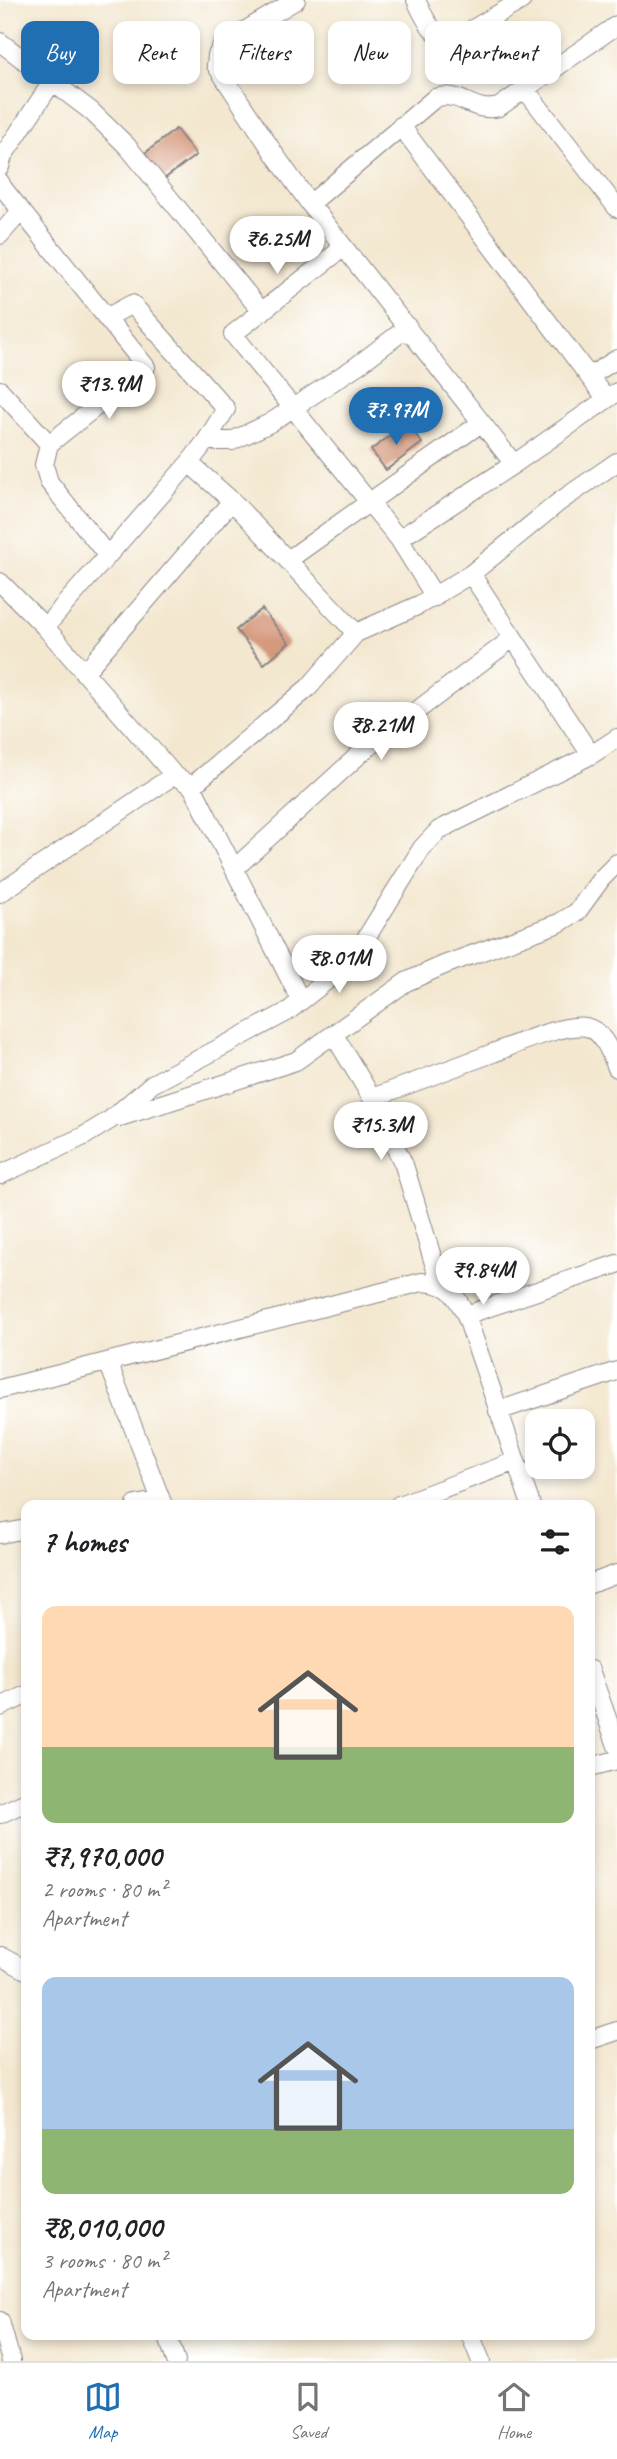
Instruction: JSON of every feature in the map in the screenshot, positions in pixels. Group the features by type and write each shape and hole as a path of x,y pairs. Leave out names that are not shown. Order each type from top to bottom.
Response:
{"street":[{"path":"296,0 266,8 223,44 217,55 216,65 233,94 310,204 514,464"},
{"path":"416,0 431,27 447,40 456,39 522,0"},
{"path":"310,204 435,98 448,94 474,107 489,110 499,107 617,25"},
{"path":"0,42 21,58"},
{"path":"0,167 3,156 51,84"},
{"path":"55,84 92,111 127,146 262,312"},
{"path":"525,89 617,208"},
{"path":"399,539 612,396 590,376 401,126"},
{"path":"0,181 146,367 49,444 44,465 49,482 107,555"},
{"path":"0,235 21,211"},
{"path":"344,247 233,334 399,539 435,597"},
{"path":"45,627 189,463 226,409 132,304 106,318"},
{"path":"206,441 232,441 251,434 292,410 408,327"},
{"path":"590,376 617,359"},
{"path":"0,390 49,444"},
{"path":"288,560 481,423"},
{"path":"192,786 309,687 356,633 435,597 471,574 559,502 617,462"},
{"path":"189,463 232,501 356,633"},
{"path":"84,673 232,501"},
{"path":"471,574 591,755"},
{"path":"0,582 45,627 174,775 192,786 301,1001"},
{"path":"234,868 362,753 513,638"},
{"path":"0,1175 84,1136 110,1120 152,1084 271,1021 301,1001 334,975 358,951 422,848 439,830 591,755 617,738"},
{"path":"0,893 174,775"},
{"path":"110,1120 296,1061 406,982 444,965 559,923 577,912 601,879 617,863"},
{"path":"372,1098 524,1041 576,1028 588,1027 599,1034 617,1068"},
{"path":"334,1035 372,1098 404,1166 440,1283 454,1294 466,1315 529,1500"},
{"path":"466,1315 617,1264"},
{"path":"0,1389 409,1285 422,1282 440,1283"},
{"path":"108,1362 161,1500"},
{"path":"498,1411 617,1371"},
{"path":"412,1500 516,1461"},
{"path":"0,1534 21,1529"},
{"path":"595,1582 617,1574"},
{"path":"595,1684 617,1746"},
{"path":"0,1707 21,1697"},
{"path":"595,1766 617,1760"},
{"path":"0,1814 21,1804"},
{"path":"0,1956 21,1967"},
{"path":"595,2038 617,2031"},
{"path":"0,2321 12,2361"},
{"path":"169,2340 176,2361"},
{"path":"472,2340 481,2361"}],"building":[{"path":"176,129 196,155 164,179 144,154"},
{"path":"407,423 422,443 386,470 371,450"},
{"path":"262,609 289,643 264,664 236,630"}]}
